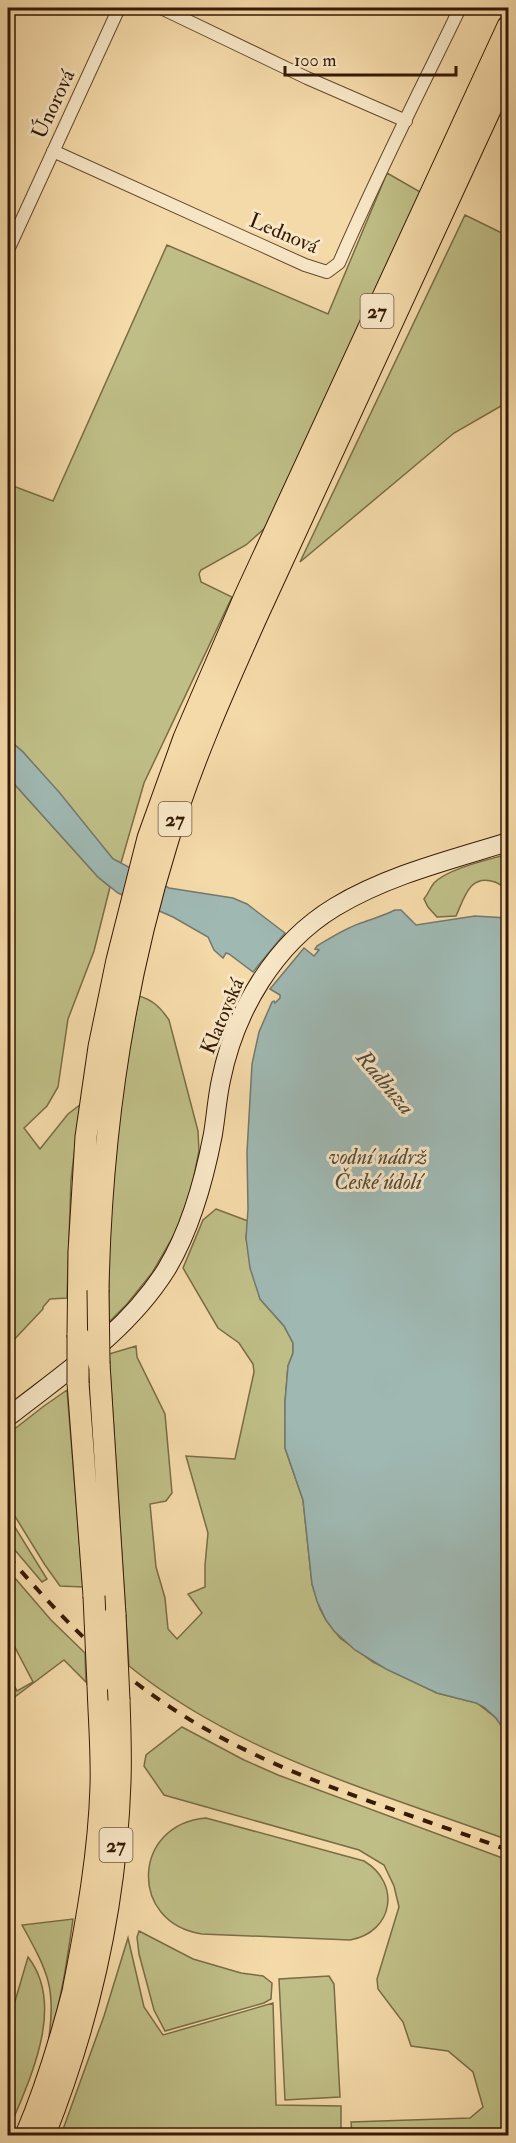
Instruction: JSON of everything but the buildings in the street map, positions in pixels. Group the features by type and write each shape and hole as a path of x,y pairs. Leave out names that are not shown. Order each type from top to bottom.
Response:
{"highway":[{"name":"27","path":"74,1986 95,1871 101,1783 94,1596 78,1383 78,1335 86,1137 99,1047 115,970 148,838 184,738 245,596 508,26"},
{"name":"27","path":"44,2136 92,1989 113,1874 117,1828 120,1780 119,1700 99,1364 98,1290 100,1211 110,1106 119,1042 133,975 167,842 225,689 508,70"}],"main road":[{"name":"Klatovská","path":"8,1418 115,1332 140,1305 166,1269 195,1208 213,1133 221,1078 231,1043 255,990 281,954 319,918 358,894 426,867 508,842"},
{"name":"27","path":"25,2136 37,2108 74,1986"}],"street":[{"name":"Únorová","path":"8,250 119,8"},
{"path":"161,8 307,78 406,122"},
{"name":"Lednová","path":"53,151 295,260 327,272 339,263 383,165 406,122 459,8"}],"shaded area":[{"path":"387,173 422,193 265,528 246,545 201,570 199,574 201,582 232,597 144,783 121,863 113,859 23,752 8,739 8,484 53,501 167,245 328,314"},
{"path":"465,215 508,236 508,402 454,433 300,562"},
{"path":"8,777 98,877 110,887 94,951 68,1019 58,1087 47,1106 24,1128 40,1149 68,1114 80,1105 71,1180 67,1298 50,1299 8,1346"},
{"path":"508,854 508,889 486,880 473,884 465,895 456,916 437,917 428,907 424,899 434,883 441,878 469,865"},
{"path":"139,996 156,1005 169,1020 198,1131 199,1151 190,1196 177,1230 152,1273 109,1322 109,1240 114,1159 122,1091"},
{"path":"216,1209 248,1221 246,1238 260,1299 284,1326 293,1343 293,1353 288,1366 285,1402 285,1448 303,1500 312,1584 320,1609 340,1638 373,1662 437,1693 477,1703 496,1718 508,1735 508,1840 360,1787 263,1748 216,1724 172,1697 129,1666 109,1354 136,1346 137,1357 165,1414 172,1493 166,1501 150,1504 156,1567 165,1598 168,1629 177,1639 202,1613 188,1594 205,1587 208,1533 186,1456 235,1459 254,1372 253,1364 239,1343 218,1328 183,1268 203,1220"},
{"path":"67,1390 83,1587 60,1586 8,1505 8,1478 11,1480 14,1475 8,1472 8,1434"},
{"path":"8,1516 47,1579 42,1582 8,1542"},
{"path":"8,1570 51,1620 85,1653 86,1682 64,1660 8,1702 8,1690 15,1687 17,1691 33,1682 8,1634"},
{"path":"182,1727 278,1775 508,1860 508,2135 352,2135 351,2122 470,2118 483,2107 473,2072 448,2051 411,2046 403,2022 378,1989 377,1979 399,1907 394,1886 384,1865 359,1850 164,1795 144,1766 146,1755"},
{"path":"206,1818 364,1861 376,1870 384,1882 387,1906 384,1917 365,1935 350,1940 202,1934 178,1926 161,1912 151,1894 148,1874 153,1854 164,1837 182,1824"},
{"path":"73,1919 60,1997 48,2043 51,2024 51,1994 44,1969 22,1925"},
{"path":"139,1931 193,1959 241,1973 263,1976 272,1983 271,1999 264,2003 165,2031 154,2010 139,1954 137,1937"},
{"path":"128,1938 144,2007 163,2035 273,2003 276,2105 341,2106 341,2135 61,2135 104,2016"},
{"path":"28,1957 39,1977 44,1998 44,2021 33,2068 8,2132 8,2025"},
{"path":"329,1976 334,1984 340,2097 285,2100 279,1979"}],"water":[{"path":"8,739 59,792 113,859 169,888 233,898 247,904 285,933 253,972 229,954 226,953 223,958 214,950 208,937 173,917 118,893 98,877 8,777"},
{"name":"vodní nádrž České údolí","path":"395,910 401,910 416,925 475,916 508,918 508,1735 496,1718 484,1707 437,1693 386,1669 355,1650 334,1631 326,1620 312,1584 303,1500 285,1448 285,1402 288,1366 293,1353 293,1343 284,1326 260,1299 250,1268 246,1238 247,1152 252,1064 259,1032 272,1002 275,1003 280,998 280,995 270,989 304,948 314,956 319,950 315,949 317,946 334,936"}],"railway":[{"path":"8,1556 64,1618 104,1656 147,1691 209,1731 292,1771 508,1850"}],"water label":[{"name":"Radbuza","path":"386,1082"}]}
